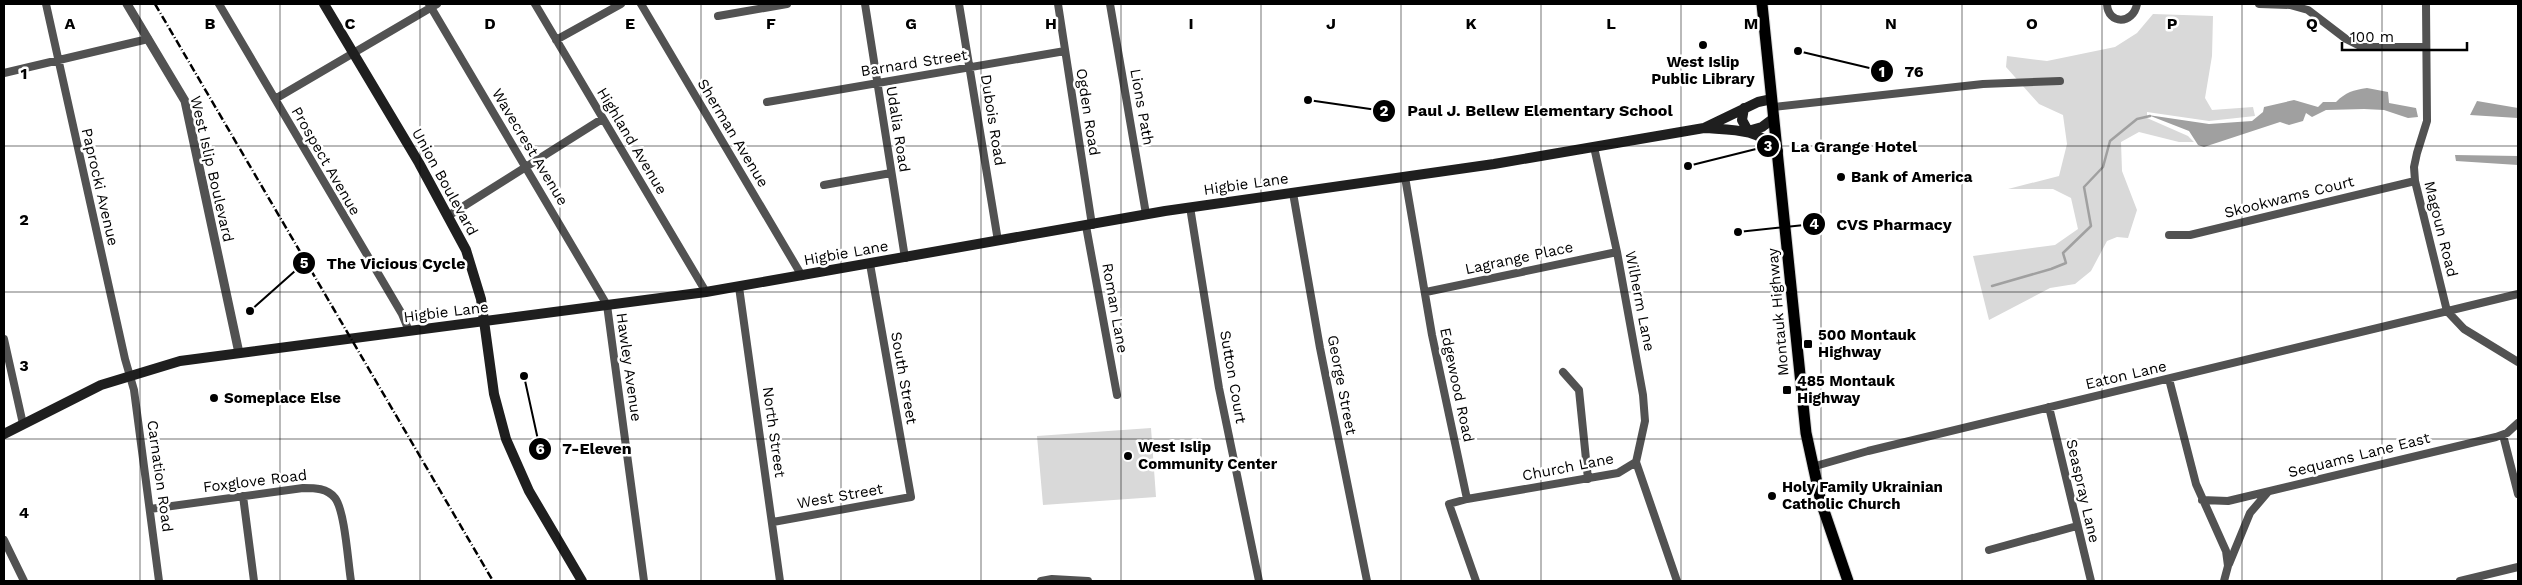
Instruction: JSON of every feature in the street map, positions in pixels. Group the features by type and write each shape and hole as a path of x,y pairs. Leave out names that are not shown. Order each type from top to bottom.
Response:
{"main road":[{"name":"Union Boulevard","path":"324,4 448,216 471,262 484,322 494,394 506,439 529,491 582,581"},
{"name":"Montauk Highway","path":"1762,4 1802,402 1812,467 1828,526 1848,581"},
{"name":"Higbie Lane","path":"1704,128 1744,108 1773,108"},
{"path":"1744,108 1742,120 1748,131"},
{"name":"Higbie Lane","path":"1748,131 1762,127 1773,108"},
{"name":"Higbie Lane","path":"4,434 88,390 130,375 180,361 739,287 1146,214 1406,178 1704,128 1748,131 1762,136 1778,151"}],"street":[{"name":"Paprocki Avenue","path":"46,4 130,375"},
{"name":"West Islip Boulevard","path":"127,4 185,101 239,353"},
{"name":"Prospect Avenue","path":"220,4 402,314 409,331"},
{"name":"Highland Avenue","path":"535,4 706,292"},
{"path":"556,40 621,4"},
{"name":"Sherman Avenue","path":"641,4 802,276"},
{"path":"718,16 787,4"},
{"name":"Udalia Road","path":"865,4 904,258"},
{"name":"Dubois Road","path":"959,4 971,67 998,242"},
{"name":"Ogden Road","path":"1058,4 1089,225"},
{"name":"Lions Path","path":"1110,4 1146,214"},
{"path":"2107,4 2107,9 2112,17 2120,20 2129,19 2135,13 2137,4"},
{"path":"2259,4 2290,5 2308,10 2346,39 2362,47 2426,47"},
{"name":"Magoun Road","path":"2426,4 2427,121 2414,167 2415,181 2447,311"},
{"path":"275,99 432,5"},
{"name":"Wavecrest Avenue","path":"432,5 607,305"},
{"path":"4,73 148,39"},
{"name":"Barnard Street","path":"767,102 1065,51"},
{"path":"1773,108 1984,84 2060,81"},
{"path":"448,216 602,119"},
{"name":"Wilherm Lane","path":"1594,147 1617,252 1644,395 1646,421 1636,462"},
{"path":"824,185 892,173"},
{"name":"Edgewood Road","path":"1406,178 1432,334 1468,498"},
{"name":"Skookwams Court","path":"2169,235 2190,235 2415,181"},
{"name":"George Street","path":"1293,193 1320,348 1367,581"},
{"name":"Sutton Court","path":"1190,207 1220,388 1259,581"},
{"name":"Roman Lane","path":"1089,225 1117,396"},
{"name":"Lagrange Place","path":"1426,292 1617,252"},
{"name":"South Street","path":"870,264 911,497"},
{"name":"North Street","path":"739,287 780,581"},
{"name":"Eaton Lane","path":"1812,467 2049,407 2518,294"},
{"name":"Hawley Avenue","path":"607,305 644,581"},
{"path":"2447,311 2464,329 2518,362"},
{"path":"4,339 23,424"},
{"path":"1563,372 1579,390 1588,479"},
{"name":"Carnation Road","path":"130,375 134,390 159,581"},
{"path":"2169,379 2190,463 2202,500 2226,551 2228,566"},
{"name":"Seaspray Lane","path":"2049,407 2091,581"},
{"name":"Sequams Lane East","path":"2202,500 2228,500 2268,492 2503,435 2518,423"},
{"path":"2503,435 2518,494"},
{"name":"Church Lane","path":"1468,498 1618,473 1636,462 1677,581"},
{"name":"Foxglove Road","path":"150,509 303,488 324,490 335,498 340,509 351,581"},
{"path":"2224,581 2228,566 2250,513 2268,492"},
{"path":"243,496 254,581"},
{"name":"West Street","path":"773,522 911,497"},
{"path":"1468,498 1449,504 1476,581"},
{"path":"1989,550 2078,526"},
{"path":"4,540 24,581"},
{"path":"2460,581 2518,567"},
{"path":"1041,581 1052,578 1088,581"}],"shaded area":[{"path":"2153,14 2213,16 2212,56 2205,98 2212,110 2253,107 2255,116 2209,121 2147,112 2147,118 2188,136 2194,142 2179,142 2139,132 2121,142 2122,171 2137,210 2128,238 2117,237 2107,241 2091,271 2075,284 2050,288 1989,320 1973,256 2055,245 2078,229 2071,198 2053,189 2008,189 2059,176 2067,144 2063,115 2039,104 2006,67 2007,56 2047,61 2115,47 2137,33"},
{"path":"2367,88 2388,92 2389,103 2416,108 2418,117 2408,118 2384,110 2326,110 2312,117 2306,113 2303,121 2289,125 2280,122 2204,147 2198,145 2189,131 2148,115 2209,124 2252,121 2263,112 2264,107 2294,100 2318,107 2323,102 2336,102 2350,92"},
{"path":"2477,101 2518,108 2518,118 2470,115"},
{"path":"2455,155 2518,156 2518,165 2456,161"},
{"path":"1151,428 1156,497 1043,505 1037,436"}],"waterway":[{"path":"1992,286 2066,263 2063,253 2091,226 2084,187 2103,167 2110,141 2137,119 2150,116"}],"railway":[{"path":"155,4 493,581"}],"place":[{"name":"West Islip Public Library","path":"1703,45"},
{"name":"76","path":"1798,51"},
{"name":"Paul J. Bellew Elementary School","path":"1308,100"},
{"name":"La Grange Hotel","path":"1688,166"},
{"name":"Bank of America","path":"1841,177"},
{"name":"CVS Pharmacy","path":"1738,232"},
{"name":"The Vicious Cycle","path":"250,311"},
{"name":"500 Montauk Highway","path":"1808,344"},
{"name":"7-Eleven","path":"524,376"},
{"name":"485 Montauk Highway","path":"1787,390"},
{"name":"Someplace Else","path":"214,398"},
{"name":"West Islip Community Center","path":"1128,456"},
{"name":"Holy Family Ukrainian Catholic Church","path":"1772,496"}]}
